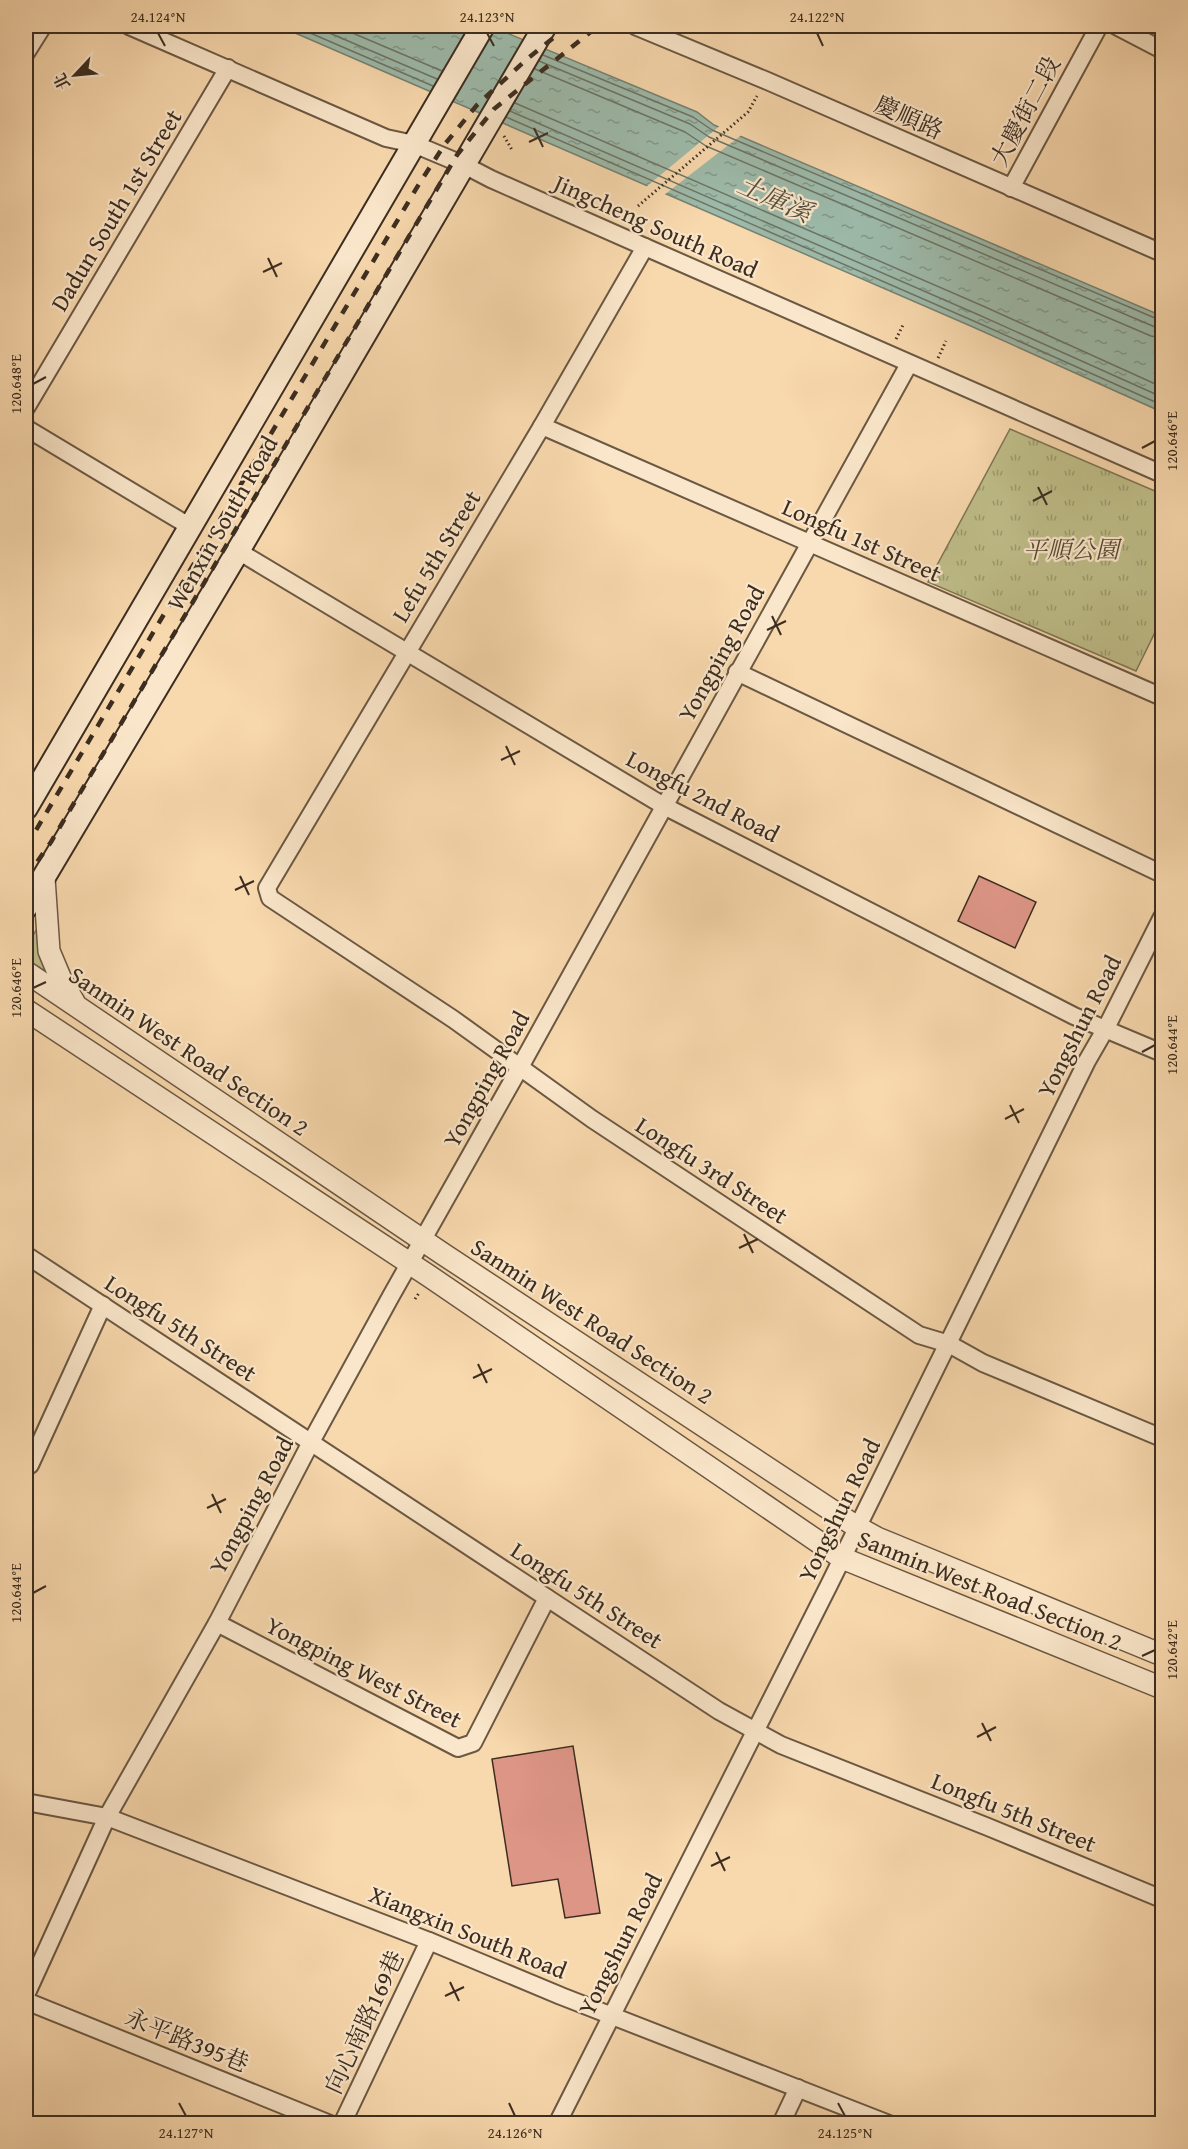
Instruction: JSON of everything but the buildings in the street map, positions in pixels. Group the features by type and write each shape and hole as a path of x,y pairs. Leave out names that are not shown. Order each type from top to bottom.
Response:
{"main road":[{"name":"Wenxin South Road","path":"26,808 483,26"},
{"name":"Wenxin South Road","path":"26,907 238,551 545,26"}],"street":[{"path":"26,53 43,26"},
{"name":"Jingcheng South Road","path":"129,26 386,138 414,144 464,165 490,179 1162,474"},
{"name":"慶順路","path":"635,26 765,80 1162,253"},
{"name":"大慶街二段","path":"1011,188 1099,26"},
{"path":"1116,26 1162,50"},
{"name":"Dadun South 1st Street","path":"26,408 228,68"},
{"name":"Lefu 5th Street","path":"267,888 542,426 645,247"},
{"name":"Yongping Road","path":"26,1995 107,1817 217,1623 311,1442 909,364"},
{"name":"Longfu 1st Street","path":"542,426 1162,697"},
{"path":"26,428 189,526"},
{"name":"Longfu 2nd Road","path":"238,551 664,806 1074,1016 1162,1053"},
{"path":"737,672 1162,874"},
{"path":"44,878 49,951 75,1006"},
{"name":"Longfu 3rd Street","path":"267,888 270,898 453,1019 519,1069 919,1335 949,1344 983,1363 1162,1438"},
{"name":"Yongshun Road","path":"557,2124 949,1344 1087,1061 1162,918"},
{"name":"Sanmin West Road Section 2","path":"26,972 424,1241 857,1527 877,1538 1162,1655"},
{"name":"Sanmin West Road Section 2","path":"26,1010 410,1264 842,1558 1162,1688"},
{"name":"Longfu 5th Street","path":"26,1255 719,1711 781,1745 1162,1899"},
{"path":"26,1467 30,1465 103,1305"},
{"name":"Yongping West Street","path":"217,1623 458,1748 472,1743 547,1598"},
{"name":"Xiangxin South Road","path":"26,1802 107,1817 429,1941 889,2124"},
{"name":"向心南路169巷","path":"342,2124 429,1941"},
{"name":"永平路395巷","path":"26,2001 330,2124"},
{"path":"781,2124 798,2088"}],"path":[{"path":"638,206 748,112"},
{"path":"504,136 512,150"},
{"path":"894,343 904,323"},
{"path":"938,358 946,341"},
{"path":"415,1299 419,1293"}],"green space":[{"name":"平順公園","path":"1010,429 1162,494 1162,618 1136,671 928,582"},
{"path":"38,927 50,977 26,963 26,947"}],"water":[{"name":"土庫溪","path":"279,26 490,26 697,112 714,125 1162,316 1162,412 973,327"}],"pier":[{"path":"722,124 744,133 664,195 646,187"}],"railway":[{"path":"26,847 419,184 445,144 477,105 526,60 568,26"},
{"path":"26,878 51,842 457,155 494,109 598,26"}]}
